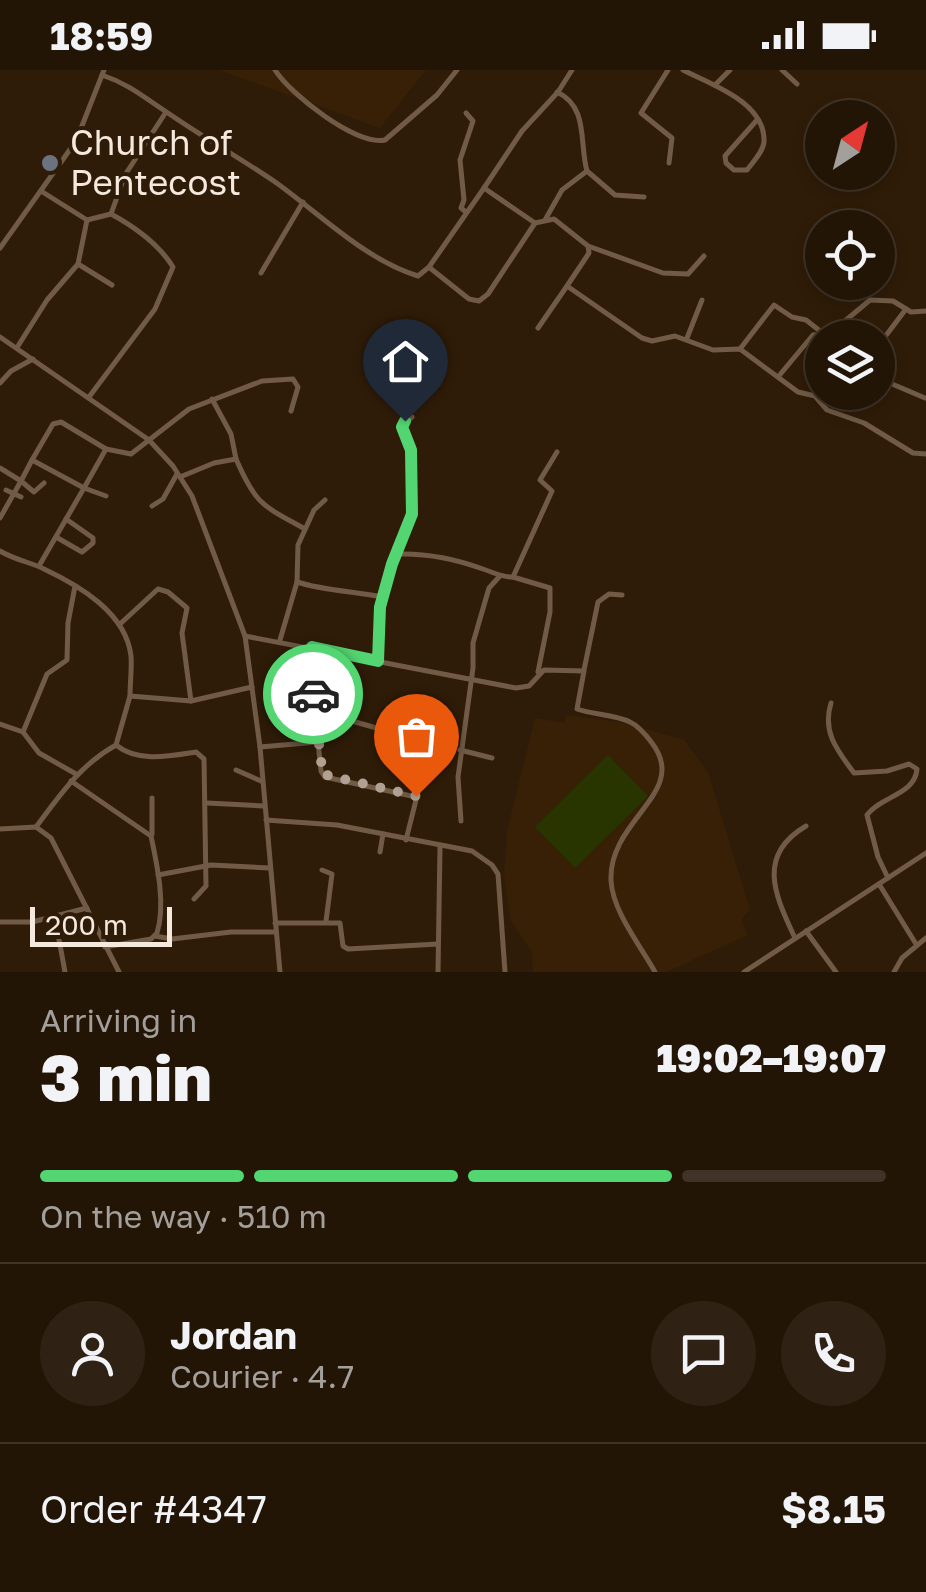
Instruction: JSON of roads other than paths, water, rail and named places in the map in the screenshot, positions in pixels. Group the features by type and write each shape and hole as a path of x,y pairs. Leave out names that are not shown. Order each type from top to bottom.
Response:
{"street":[{"path":"275,70 299,96 358,136 378,142 438,94 457,70"},
{"path":"0,248 76,141 103,73 128,84 246,162 352,240 418,276 429,267 522,131 572,70"},
{"path":"668,70 641,113 672,138 669,163"},
{"path":"682,70 737,98 757,120 764,138 762,148 747,170 734,170 725,156 757,120"},
{"path":"714,85 730,70"},
{"path":"782,70 797,84"},
{"path":"557,92 568,98 579,116 586,171 615,195 644,197"},
{"path":"111,214 124,175 166,112"},
{"path":"466,113 473,121 460,160 464,200 461,208 466,212"},
{"path":"545,220 562,190 586,171"},
{"path":"484,188 535,223"},
{"path":"41,191 87,220 111,214 152,242 173,267 155,310 88,397"},
{"path":"261,273 303,202"},
{"path":"17,346 46,300 78,264 87,220"},
{"path":"429,267 479,301 488,294 535,223 545,220 558,221 588,246 678,276 688,274 704,256"},
{"path":"538,328 589,253 588,246"},
{"path":"78,264 112,285"},
{"path":"568,286 647,340 671,336 687,338 713,350 740,348 798,392 815,396 828,410 864,423 914,454 926,454"},
{"path":"687,338 702,300"},
{"path":"846,320 870,300 893,300 921,313 926,311"},
{"path":"740,348 774,305 792,317 806,320"},
{"path":"895,323 906,308"},
{"path":"0,337 149,440 192,496 245,636 260,747 280,972"},
{"path":"778,377 805,345"},
{"path":"0,383 11,371 34,358"},
{"path":"0,518 10,492 21,481 56,421 125,456 178,416 262,381 286,377 293,380 298,388 290,411"},
{"path":"895,385 924,398"},
{"path":"212,399 231,434 236,459 250,491 262,506 305,529"},
{"path":"378,661 384,597 412,514 411,450 402,427 412,416"},
{"path":"39,566 106,449"},
{"path":"513,576 552,490 540,480 556,452"},
{"path":"152,506 163,499 179,475 214,462 236,459"},
{"path":"32,460 106,496"},
{"path":"0,468 34,492 44,483"},
{"path":"10,492 21,497"},
{"path":"280,640 298,582 298,545 314,510 326,500"},
{"path":"55,536 82,552 93,542 93,538 66,519"},
{"path":"0,552 18,562 39,566 75,586 120,624 131,654 130,696 116,745 76,774 36,827"},
{"path":"396,554 420,553 550,588 550,612 538,675"},
{"path":"461,822 458,777 473,642 489,588 499,577"},
{"path":"298,582 384,597"},
{"path":"22,732 46,674 67,660 75,586"},
{"path":"120,624 158,589 188,608 182,633 191,701"},
{"path":"622,595 609,594 598,602 577,708 635,724 656,748 664,768 661,784 620,839 611,871 614,898 655,972"},
{"path":"245,636 525,688 552,668 584,670"},
{"path":"312,647 314,742"},
{"path":"130,696 191,701 252,687"},
{"path":"832,703 827,718 829,739 854,773 887,771 910,764 917,769 917,777 908,788 882,801 867,816 888,878"},
{"path":"316,712 423,741 428,752 406,840"},
{"path":"0,724 22,732 39,753 76,774"},
{"path":"260,747 314,742 320,745 320,771 324,776 416,796"},
{"path":"116,745 136,754 200,754 204,759 206,886 194,900"},
{"path":"460,750 492,758"},
{"path":"236,770 262,782"},
{"path":"71,782 151,836"},
{"path":"152,798 151,836 158,875 160,926 155,936"},
{"path":"207,803 264,806"},
{"path":"266,820 337,825 472,852 498,874 505,972"},
{"path":"795,938 772,881 784,844 806,826"},
{"path":"0,829 36,827 51,838 118,972"},
{"path":"380,852 383,834"},
{"path":"438,972 440,847"},
{"path":"744,972 753,970 926,853"},
{"path":"158,875 234,864 270,868"},
{"path":"322,870 332,874 326,922"},
{"path":"879,884 916,944"},
{"path":"0,922 17,924 55,918 86,908"},
{"path":"55,918 65,972"},
{"path":"275,923 340,923 343,946 348,949 438,944"},
{"path":"806,931 836,972"},
{"path":"105,947 155,936 172,939 231,932 276,932"},
{"path":"894,972 916,944 926,938"}],"place":[{"name":"Church of Pentecost","path":"50,163"}]}
